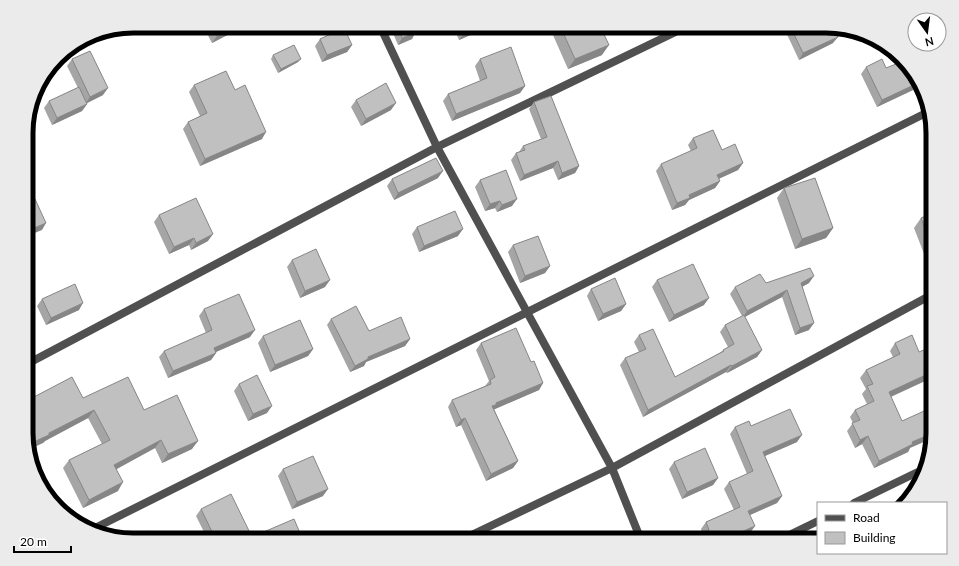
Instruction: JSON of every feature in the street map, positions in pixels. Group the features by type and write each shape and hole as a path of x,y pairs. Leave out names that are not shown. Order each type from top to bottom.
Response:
{"street":[{"path":"383,33 437,147 612,468 638,533"},
{"path":"33,361 437,147 673,33"},
{"path":"98,526 924,114"},
{"path":"476,533 612,468 926,298"},
{"path":"856,502 918,471"},
{"path":"793,533 817,521"}],"building":[{"path":"215,33 222,33 217,36"},
{"path":"333,33 346,33 352,45 327,55 320,39"},
{"path":"400,33 414,33 402,38"},
{"path":"563,33 603,33 609,45 575,59"},
{"path":"793,33 837,34 838,37 803,53"},
{"path":"294,45 301,59 281,69 273,55"},
{"path":"511,47 525,86 456,114 448,94 487,78 480,59"},
{"path":"90,51 108,88 90,97 72,59"},
{"path":"882,59 886,68 898,63 914,85 882,100 866,67"},
{"path":"226,71 235,90 245,85 266,132 205,159 188,122 207,113 194,85"},
{"path":"386,83 396,103 366,119 356,100"},
{"path":"79,87 87,104 57,118 49,101"},
{"path":"551,96 579,166 562,173 558,161 524,175 516,153 525,150 523,146 547,137 534,102"},
{"path":"713,130 722,150 735,144 743,163 717,175 720,181 689,195 690,198 677,203 661,164 697,148 693,138"},
{"path":"436,158 443,171 398,193 392,179"},
{"path":"506,170 517,199 502,205 500,201 490,204 480,180"},
{"path":"815,178 833,228 802,239 784,188"},
{"path":"196,198 213,234 196,243 194,238 174,247 159,215"},
{"path":"35,199 46,223 33,228 33,200"},
{"path":"455,211 463,229 424,246 417,227"},
{"path":"926,216 926,231 921,218"},
{"path":"538,236 550,266 525,276 513,245"},
{"path":"316,249 330,280 305,291 292,260"},
{"path":"693,264 709,298 674,315 657,280"},
{"path":"810,268 814,276 801,283 814,323 800,328 787,290 747,311 735,287 760,274 766,283"},
{"path":"615,278 626,304 603,314 591,289"},
{"path":"75,284 83,303 51,318 42,299"},
{"path":"239,294 255,330 214,348 216,353 173,371 164,351 212,330 204,309"},
{"path":"356,306 369,331 401,317 410,339 368,357 368,359 355,366 331,319"},
{"path":"744,315 762,350 648,410 625,358 646,349 639,335 653,329 675,377 724,351 723,350 734,344 725,325"},
{"path":"300,320 313,349 275,365 263,336"},
{"path":"516,328 531,362 534,361 543,383 492,406 518,461 491,474 465,418 461,420 452,400 491,384 490,380 495,377 481,343"},
{"path":"912,335 919,352 926,349 926,375 889,392 902,421 926,410 926,436 912,442 913,444 879,461 868,436 860,440 852,423 860,420 855,410 874,401 867,386 873,384 866,370 900,354 895,343"},
{"path":"257,375 272,406 253,414 239,384"},
{"path":"72,377 83,398 128,377 144,410 177,395 198,441 168,454 161,440 114,465 123,482 89,500 69,460 110,440 94,410 34,442 33,397"},
{"path":"790,409 802,435 763,452 782,496 748,511 755,526 739,533 703,533 709,530 706,522 740,507 729,482 753,471 735,427 749,421 751,426"},
{"path":"705,448 718,478 687,492 674,462"},
{"path":"313,456 328,489 297,502 283,469"},
{"path":"231,494 250,533 213,533 201,509"},
{"path":"294,519 300,533 261,533"}]}
